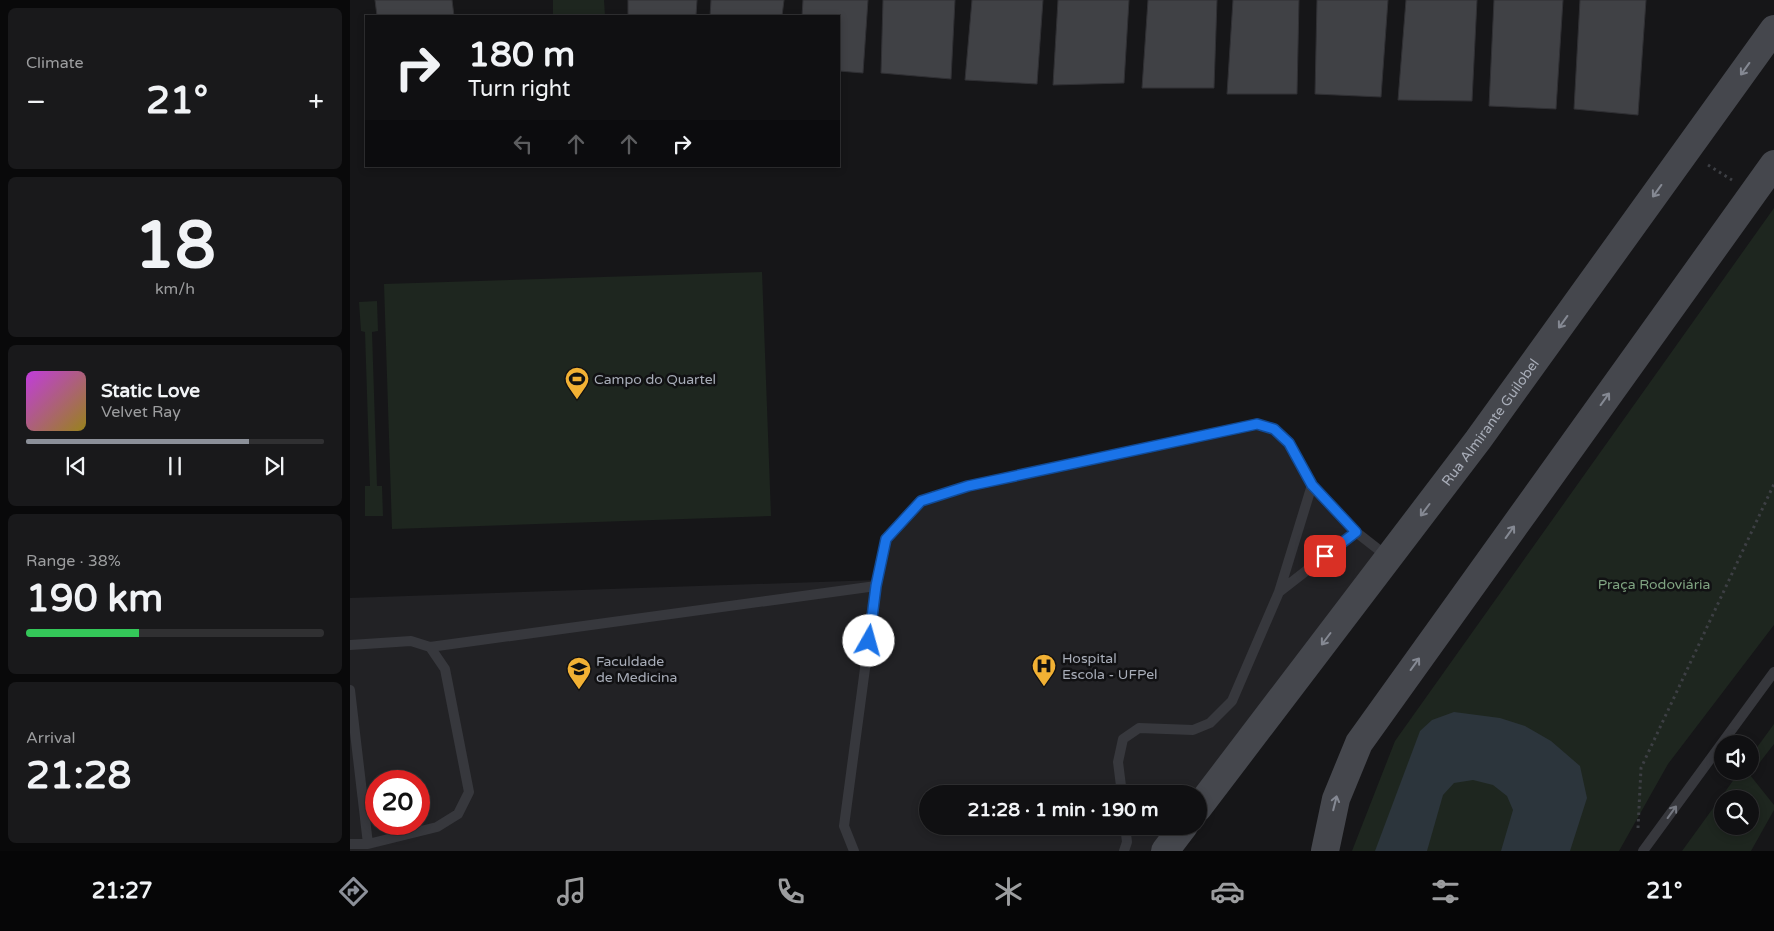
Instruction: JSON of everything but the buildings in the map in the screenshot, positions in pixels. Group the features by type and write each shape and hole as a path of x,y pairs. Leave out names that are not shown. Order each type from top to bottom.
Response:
{"main road":[{"name":"Rua Almirante Guilobel","path":"1207,796 1478,440 1774,29"},
{"path":"1325,851 1336,799 1358,743 1774,164"},
{"path":"1165,851 1177,835"}],"lane":[{"path":"854,851 844,826 876,586 886,539 921,501 968,486 1257,424 1274,429 1289,443 1312,485 1356,532 1388,558"},
{"path":"1121,785 1118,762 1123,740 1139,728 1193,730 1210,723 1232,701 1279,592 1312,485"},
{"path":"1279,592 1356,532"},
{"path":"350,645 411,641 430,647 876,586"},
{"path":"350,844 368,844 437,827 458,814 468,792 445,670 430,647"},
{"path":"1643,851 1774,672"},
{"path":"350,690 368,844"},
{"path":"1124,851 1127,842 1126,835"}],"path":[{"path":"1702,161 1736,182"},
{"path":"1638,832 1641,768 1774,484"}],"shaded area":[{"path":"1257,424 1275,429 1312,485 1382,553 1205,785 919,785 919,835 1169,835 1157,851 350,851 350,598 877,580 886,539 921,501"},
{"path":"1454,712 1500,718 1525,726 1551,741 1580,766 1587,798 1570,851 1501,851 1513,810 1507,796 1493,785 1473,780 1454,783 1443,795 1427,851 1375,851 1420,731 1432,720"}],"green space":[{"path":"553,0 604,0 605,15 553,15"},
{"name":"Praça Rodoviária","path":"1774,208 1774,625 1668,764 1619,851 1352,851 1395,741"},
{"name":"Campo do Quartel","path":"762,272 771,516 392,529 384,284"},
{"path":"377,301 378,331 372,332 377,486 382,486 383,516 365,516 365,486 370,486 365,332 361,331 359,302"},
{"path":"1774,724 1774,744 1759,763 1759,745"},
{"path":"1733,780 1754,780 1774,805 1774,810 1751,851 1682,851 1714,807 1714,835 1759,835 1759,790 1726,790"}],"place":[{"name":"Campo do Quartel","path":"577,400"},
{"name":"Hospital Escola - UFPel","path":"1044,687"},
{"name":"Faculdade de Medicina","path":"579,690"}],"route":[{"path":"869,641 876,586 886,539 921,501 968,486 1257,424 1274,429 1289,443 1312,485 1356,532 1325,556"}]}
